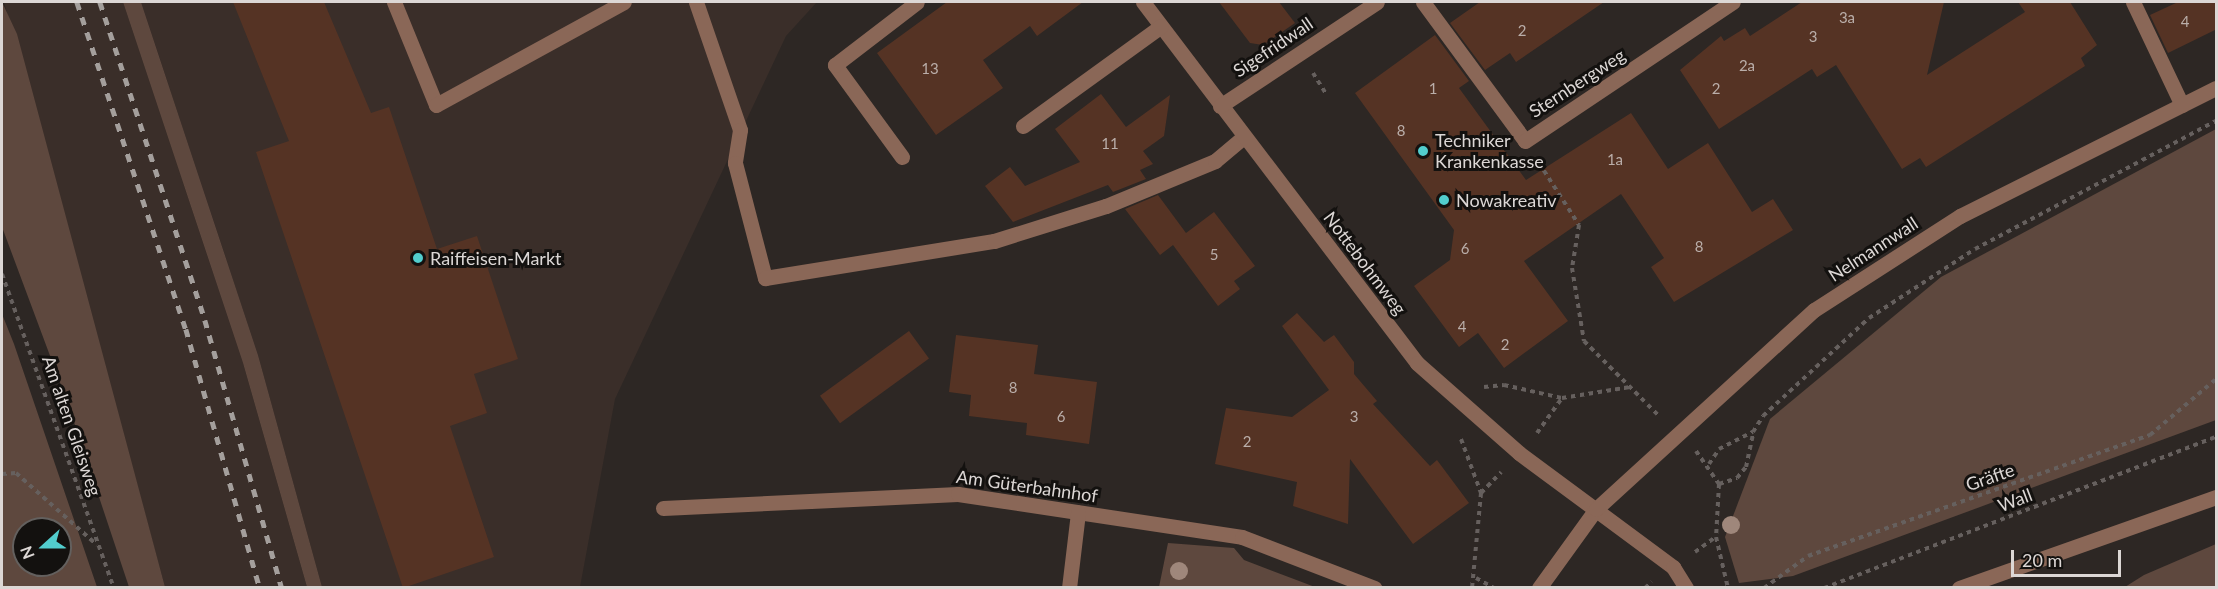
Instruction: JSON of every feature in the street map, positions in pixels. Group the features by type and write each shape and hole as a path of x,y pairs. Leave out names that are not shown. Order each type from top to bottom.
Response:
{"street":[{"path":"393,2 436,105 624,2"},
{"path":"696,2 740,130 735,163 765,278 994,241 1106,206 1215,160 1244,137"},
{"path":"902,157 835,65 917,2"},
{"name":"Nottebohmweg","path":"1143,2 1417,363 1444,390 1673,567 1686,588"},
{"name":"Sternbergweg","path":"1423,2 1525,141 1733,2"},
{"path":"2133,2 2182,105"},
{"name":"Sigefridwall","path":"1220,105 1372,3"},
{"path":"1023,126 1161,26"},
{"name":"Nelmannwall","path":"1539,588 1596,509 1814,310 1960,216 2217,88"},
{"name":"Am Güterbahnhof","path":"663,508 958,494 1242,537 1374,588"},
{"path":"1959,588 2217,497"},
{"path":"1069,588 1078,513"}],"path":[{"path":"1719,483 1737,478 1746,467 1753,432 1763,416 1869,318 1975,249 2217,121"},
{"path":"1444,390 1504,386 1562,398 1631,387 1584,341 1572,268 1579,225 1525,141"},
{"name":"Am alten Gleisweg","path":"2,274 114,588"},
{"name":"Gräfte","path":"1764,588 1808,555 2151,435 2217,379"},
{"path":"1728,588 1716,537 1719,483 1709,464 1719,449 1753,432"},
{"name":"Wall","path":"1824,588 2217,437"},
{"path":"2,474 16,473 98,545"},
{"path":"1472,588 1476,578 1481,493"},
{"path":"1476,578 1494,588"}],"shaded area":[{"path":"2,2 17,34 165,587 129,587 68,404 2,227"},
{"path":"4,2 123,2 243,363 307,587 165,587"},
{"path":"123,2 141,2 258,355 322,587 307,587 243,363"},
{"path":"141,2 817,2 786,36 615,399 580,587 322,587 258,355"},
{"path":"2216,129 2216,420 1793,576 1739,583 1725,537 1770,419 1941,277"},
{"path":"2,314 14,344 97,587 2,587"},
{"path":"1168,543 1234,548 1244,560 1315,587 1159,587"},
{"path":"2216,544 2216,587 2125,587 2144,575"}],"building":[{"path":"233,2 324,2 371,113 389,107 437,249 477,236 518,359 474,374 487,413 450,426 494,557 403,588 256,152 289,141"},
{"path":"947,2 1083,2 1037,36 1030,26 983,60 1003,88 936,135 877,53"},
{"path":"1219,2 1279,2 1295,23 1263,45 1250,43"},
{"path":"1480,2 1604,2 1516,62 1510,53 1485,70 1450,23"},
{"path":"1802,2 1944,2 1927,75 2025,12 2018,2 2070,2 2097,45 2081,58 2085,66 1926,167 1920,158 1902,169 1836,65 1817,77 1812,69 1719,129 1680,70 1721,36 1724,41 1745,28 1750,36"},
{"path":"2178,2 2217,2 2217,29 2168,53 2150,15"},
{"path":"1435,35 1469,81 1459,88 1526,180 1631,113 1668,169 1708,143 1752,212 1773,199 1793,230 1674,302 1651,267 1664,258 1621,194 1524,261 1568,321 1504,368 1478,333 1459,347 1414,286 1450,260 1454,230 1355,93"},
{"path":"1101,94 1126,127 1170,95 1164,136 1143,151 1153,164 1140,170 1146,179 1113,192 1108,185 1013,222 985,186 1010,167 1025,186 1080,162 1055,129"},
{"path":"1158,195 1186,233 1214,212 1255,266 1234,281 1240,289 1218,306 1173,245 1160,255 1125,209"},
{"path":"1297,313 1324,342 1334,335 1354,362 1354,374 1377,401 1373,404 1430,466 1437,460 1469,503 1413,544 1350,459 1348,524 1293,506 1297,482 1215,464 1226,408 1292,417 1329,390 1282,326"},
{"path":"909,331 929,359 840,423 820,396"},
{"path":"956,335 1038,345 1034,374 1097,382 1089,444 1026,435 1027,423 969,416 971,395 949,392"}],"railway":[{"path":"77,2 186,329 260,588"},
{"path":"100,2 205,320 282,588"}],"place":[{"name":"Techniker Krankenkasse","path":"1423,151"},
{"name":"Nowakreativ","path":"1444,200"},
{"name":"Raiffeisen-Markt","path":"418,258"}]}
